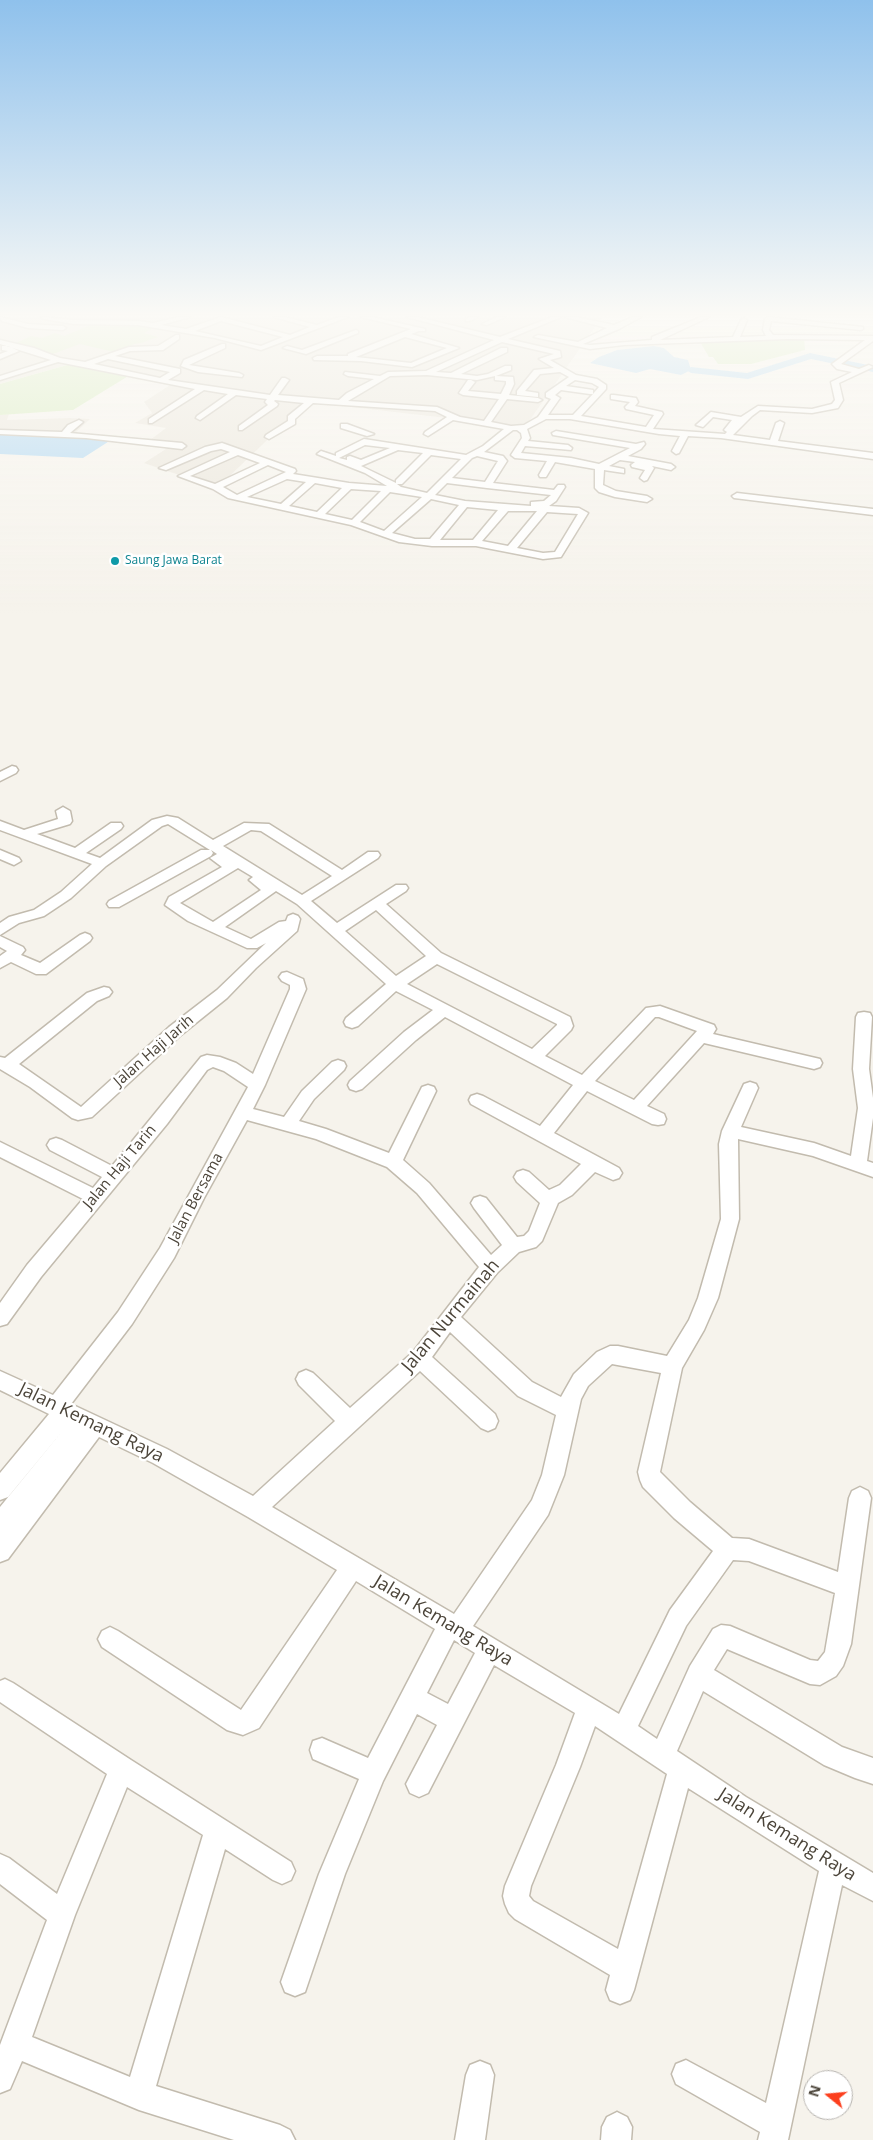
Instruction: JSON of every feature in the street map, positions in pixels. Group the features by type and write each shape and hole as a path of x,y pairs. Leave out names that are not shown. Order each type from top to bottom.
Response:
{"street":[{"path":"152,421 158,417"},
{"path":"242,428 257,417"},
{"path":"269,437 292,422 292,417"},
{"path":"354,417 344,426 370,434"},
{"path":"428,434 452,417 516,428 530,426 542,417 566,417 651,430 772,442 873,456"},
{"path":"486,424 493,417"},
{"path":"647,499 623,496 599,488 597,478 600,467 638,447 651,430 656,417"},
{"path":"700,425 707,417"},
{"path":"724,437 738,418 730,417"},
{"path":"724,437 746,417"},
{"path":"64,435 79,422"},
{"path":"772,442 780,423"},
{"path":"612,432 619,425"},
{"path":"516,428 526,435 515,455 575,462 621,471"},
{"path":"385,535 432,494 466,458 486,448 516,428"},
{"path":"0,432 86,436 182,446"},
{"path":"556,433 638,447"},
{"path":"676,451 685,434"},
{"path":"404,490 339,455 364,442 395,449 466,458"},
{"path":"523,443 568,448"},
{"path":"239,498 286,476 292,471 239,451 218,446 163,468 216,487 239,498 283,506 318,516 354,523 407,541 476,543 543,556 558,555 583,513 579,510 505,508 476,492"},
{"path":"321,454 358,465 378,467 395,449"},
{"path":"182,476 239,451"},
{"path":"428,453 399,482 432,494"},
{"path":"432,542 503,462 500,458 476,453"},
{"path":"575,462 588,454"},
{"path":"543,474 553,459"},
{"path":"615,459 671,467"},
{"path":"615,459 650,468 644,478"},
{"path":"216,487 268,462"},
{"path":"326,482 358,465"},
{"path":"286,476 350,486 432,494 476,492 559,490 546,504 493,501 476,492 446,480"},
{"path":"283,506 313,480"},
{"path":"318,516 350,486"},
{"path":"354,523 387,490"},
{"path":"737,496 807,499 832,506 868,511"},
{"path":"825,516 832,506"},
{"path":"476,543 505,508"},
{"path":"511,549 544,509"},
{"path":"854,520 868,511"},
{"path":"797,512 844,519"},
{"path":"0,777 12,770"},
{"path":"24,834 65,820 63,811"},
{"path":"0,930 14,920 39,913 66,895 101,864 157,823 167,820 173,821 232,867 250,876 270,890 214,928"},
{"path":"0,825 77,853 101,864"},
{"path":"77,853 116,826"},
{"path":"114,904 249,826 264,827 342,876"},
{"path":"210,849 306,905 395,984 584,1084 658,1119"},
{"path":"0,854 14,861"},
{"path":"232,867 172,902 172,905 193,918 252,945 293,919 306,905 342,876 373,855"},
{"path":"336,930 401,888"},
{"path":"378,904 436,957 564,1021 564,1026 534,1057"},
{"name":"Jalan Haji Jarih","path":"4,1064 78,1114 86,1113 175,1031 222,994 251,964 292,928 293,919"},
{"path":"6,959 41,970 85,938"},
{"path":"0,941 18,950 6,959"},
{"path":"352,1022 395,984 436,957"},
{"name":"Jalan Bersama","path":"75,1416 124,1318 167,1253 257,1085 299,985 287,977"},
{"path":"4,1064 92,997 104,992"},
{"path":"356,1085 410,1036 444,1010"},
{"path":"542,1136 584,1084 651,1012 655,1010 704,1033 815,1058"},
{"path":"730,1131 814,1150 866,1168 866,1108 861,1069 864,1017"},
{"path":"636,1108 704,1033"},
{"name":"Jalan Haji Tarin","path":"0,1318 34,1271 207,1061 214,1060 230,1067 257,1085"},
{"path":"288,1124 308,1095 338,1066"},
{"path":"750,1088 730,1131 728,1144 730,1219 703,1312 672,1366 649,1478 682,1510 728,1549 749,1550 848,1587"},
{"path":"393,1162 428,1091"},
{"path":"477,1100 613,1173"},
{"path":"243,1112 320,1134 393,1162 423,1188 490,1267"},
{"path":"56,1146 114,1175"},
{"path":"0,1149 95,1197"},
{"path":"523,1177 549,1201 566,1190 593,1163"},
{"name":"Jalan Nurmainah","path":"255,1508 420,1358 490,1267 513,1246 529,1242 536,1236 541,1229 549,1201"},
{"path":"480,1203 513,1246"},
{"path":"449,1318 525,1389 568,1411"},
{"path":"294,1982 332,1874 374,1773 412,1698 454,1626 540,1507 553,1475 571,1396 581,1380 604,1358 610,1356 618,1355 672,1366"},
{"path":"420,1358 488,1420"},
{"path":"306,1379 350,1422"},
{"name":"Jalan Kemang Raya","path":"0,1380 186,1469 255,1508 589,1708 833,1865 873,1888"},
{"path":"0,1490 75,1416"},
{"path":"0,1524 75,1416"},
{"path":"0,1551 75,1416"},
{"path":"589,1708 568,1767 518,1886 516,1896 518,1904 524,1910 623,1979 671,1762 698,1674 721,1637 730,1638 810,1672 820,1673 828,1668 835,1658 839,1644 860,1498"},
{"path":"624,1730 678,1618 728,1549"},
{"path":"110,1639 236,1721 243,1722 250,1719 352,1567"},
{"path":"419,1784 490,1649"},
{"path":"698,1674 833,1756 854,1766 873,1771"},
{"path":"5,1691 217,1831 282,1871"},
{"path":"412,1698 452,1720"},
{"path":"322,1750 374,1773"},
{"path":"0,2078 15,2044 62,1915 122,1769"},
{"path":"139,2095 217,1831"},
{"path":"686,2074 774,2132 833,1865"},
{"path":"0,1867 62,1915"},
{"path":"15,2044 139,2095 280,2140"},
{"path":"470,2140 480,2075"}],"shaded area":[{"path":"0,417 8,417 7,420 90,419 71,437 0,433"},
{"path":"145,417 291,417 217,488 144,463 177,442 150,440 166,428 135,423"},
{"path":"437,417 532,417 525,427"}],"water":[{"path":"0,433 111,440 83,458 0,454"}],"place":[{"name":"Saung Jawa Barat","path":"115,561"}]}
